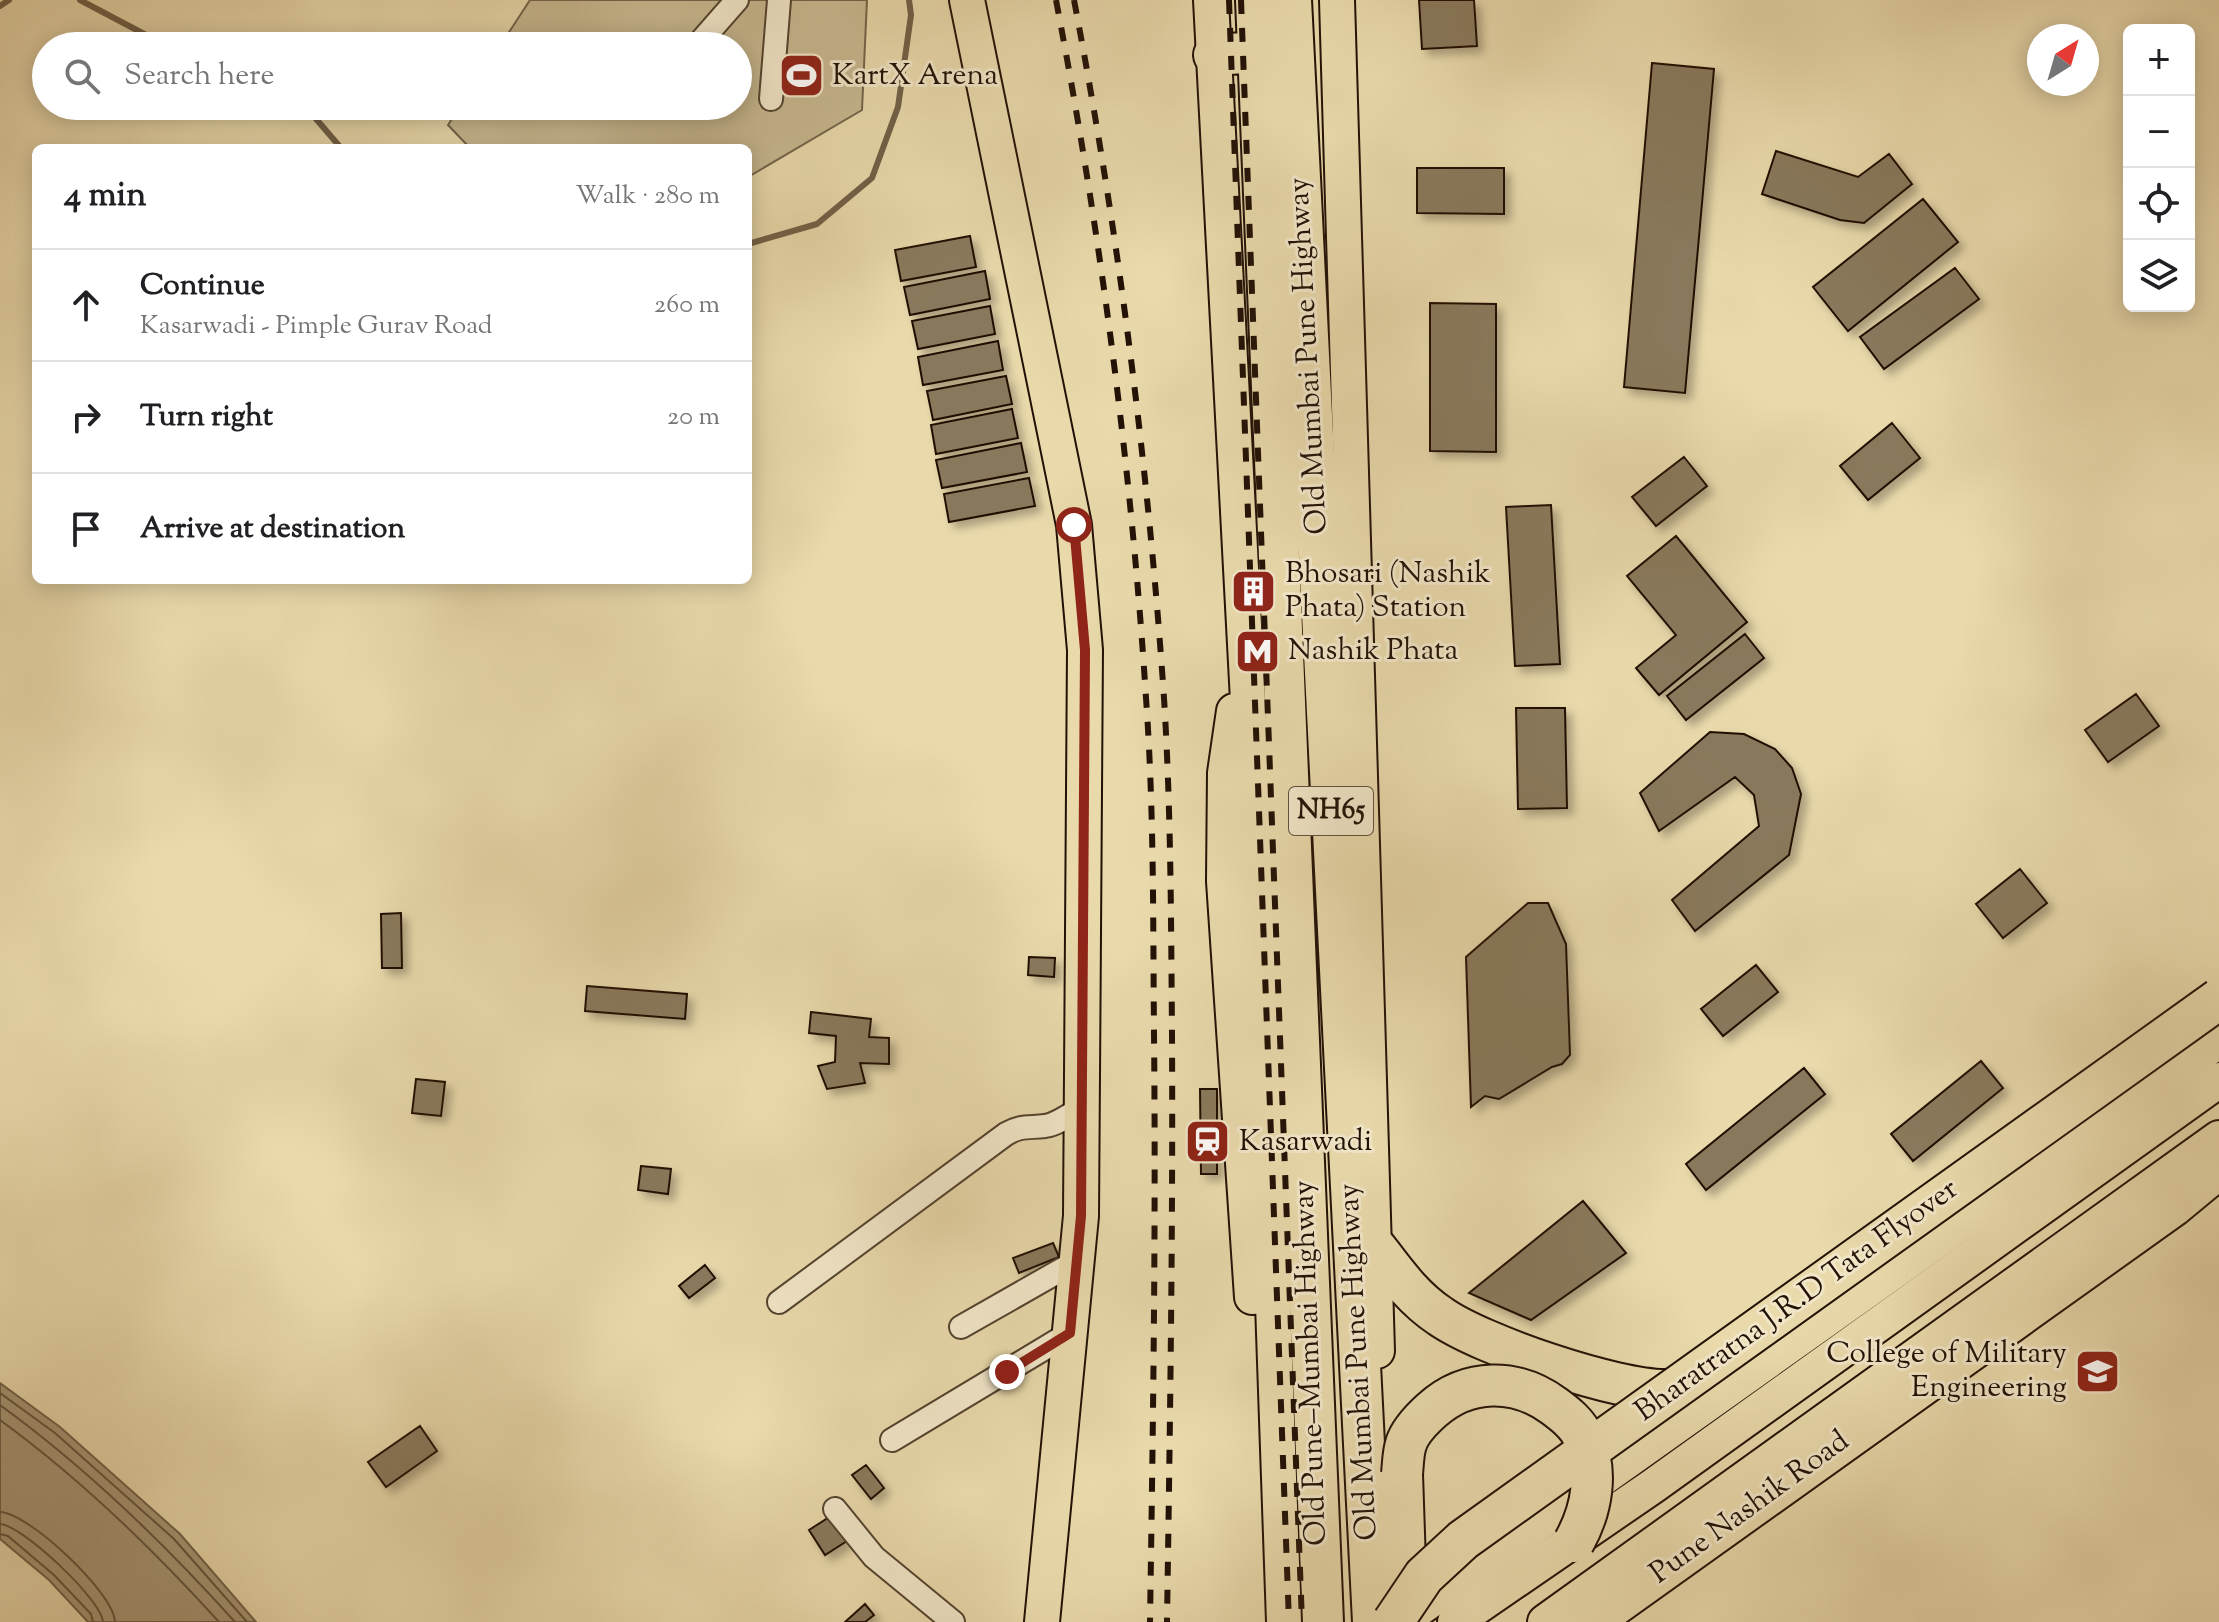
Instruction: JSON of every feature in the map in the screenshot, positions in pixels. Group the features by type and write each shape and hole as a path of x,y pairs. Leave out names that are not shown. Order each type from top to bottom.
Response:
{"highway":[{"name":"Old Pune–Mumbai Highway","path":"1256,0 1314,1620"},
{"name":"Old Mumbai Pune Highway","path":"1291,0 1386,1609"},
{"path":"1214,55 1258,52"},
{"name":"Bharatratna J.R.D Tata Flyover","path":"1386,1609 1463,1540 2219,999"},
{"path":"1386,1609 1762,1365 2219,1037"},
{"name":"Pune Nashik Road","path":"1591,1622 2173,1206 2219,1168"},
{"path":"1377,1249 1407,1289 1462,1329 1485,1342 1601,1378 1666,1390 1710,1382 1762,1365"},
{"path":"1386,1609 1405,1563 1402,1474 1406,1443 1422,1419 1439,1403 1466,1389 1515,1386 1542,1397 1567,1416 1583,1435 1591,1462 1592,1489 1586,1520 1574,1542"}],"main road":[{"path":"967,0 1071,510 1081,581 1085,650 1082,1107 1077,1261 1042,1622"},
{"path":"1211,0 1271,1183 1314,1620"},
{"path":"1337,0 1377,1249 1379,1503 1386,1609"},
{"path":"1247,677 1230,722 1223,834 1246,1194 1267,1622"},
{"path":"1455,1622 1653,1486 2219,1080"},
{"path":"1545,1622 2219,1138"}],"street":[{"path":"709,32 737,0"},
{"path":"771,99 779,0"},
{"path":"779,1302 1006,1134 1019,1126 1046,1126 1082,1107"},
{"path":"961,1327 1077,1261"},
{"path":"892,1440 1070,1333"},
{"path":"835,1509 874,1557 953,1622"},
{"path":"914,1622 933,1607"}],"shaded area":[{"name":"KartX Arena","path":"530,0 867,0 862,110 752,175 752,144 466,144 448,125 451,120 752,120 752,32 509,32"}],"water":[{"path":"0,1383 60,1427 180,1534 256,1622 88,1622 49,1580 0,1539"}],"building":[{"path":"1419,0 1474,0 1477,46 1422,49"},
{"path":"1652,63 1714,69 1685,393 1624,387"},
{"path":"1776,151 1858,177 1889,154 1912,184 1864,223 1840,220 1762,194"},
{"path":"1417,168 1504,168 1504,214 1417,213"},
{"path":"1923,199 1958,242 1848,331 1813,287"},
{"path":"970,236 976,267 901,281 895,250"},
{"path":"1955,268 1979,299 1884,369 1860,337"},
{"path":"985,271 990,299 910,315 904,287"},
{"path":"1430,303 1496,304 1496,452 1430,451"},
{"path":"990,306 995,334 918,349 912,321"},
{"path":"998,341 1003,370 923,385 918,357"},
{"path":"1006,376 1012,404 933,420 927,391"},
{"path":"1012,409 1018,438 936,454 931,425"},
{"path":"1892,423 1920,458 1868,500 1840,466"},
{"path":"1021,443 1027,472 942,488 936,460"},
{"path":"1684,457 1707,486 1656,526 1632,497"},
{"path":"1029,478 1035,506 949,522 944,494"},
{"path":"1551,505 1560,664 1515,666 1506,507"},
{"path":"1676,536 1747,622 1659,695 1636,668 1676,635 1627,576"},
{"path":"1745,634 1764,658 1686,720 1667,696"},
{"path":"2136,694 2159,726 2108,762 2085,730"},
{"path":"1516,708 1565,708 1567,808 1518,809"},
{"path":"1710,732 1744,734 1775,749 1792,768 1801,794 1789,855 1695,931 1672,900 1759,826 1754,795 1735,777 1659,831 1640,793"},
{"path":"2020,869 2047,903 2003,938 1976,904"},
{"path":"1528,903 1548,903 1566,944 1570,1055 1562,1064 1499,1099 1485,1096 1471,1107 1466,957"},
{"path":"401,913 402,968 382,968 381,914"},
{"path":"1029,957 1055,958 1054,977 1028,975"},
{"path":"1756,965 1778,992 1723,1036 1701,1009"},
{"path":"587,986 687,994 685,1019 585,1011"},
{"path":"811,1012 871,1019 869,1037 889,1038 889,1064 860,1063 865,1083 827,1089 818,1066 835,1062 836,1036 809,1033"},
{"path":"1981,1061 2003,1088 1913,1161 1891,1134"},
{"path":"1804,1068 1825,1094 1706,1190 1686,1164"},
{"path":"416,1079 445,1082 441,1116 412,1113"},
{"path":"1200,1089 1217,1089 1217,1174 1201,1174"},
{"path":"641,1166 671,1169 668,1194 638,1190"},
{"path":"1583,1201 1626,1253 1531,1320 1469,1293"},
{"path":"1053,1243 1059,1257 1019,1273 1013,1258"},
{"path":"705,1265 715,1278 689,1298 679,1286"},
{"path":"420,1426 437,1451 386,1487 368,1462"},
{"path":"866,1465 884,1488 871,1499 852,1475"},
{"path":"831,1516 847,1541 825,1555 809,1530"},
{"path":"865,1604 874,1615 865,1622 845,1622"}],"waterway":[{"path":"0,6 9,0"},
{"path":"80,0 141,32"},
{"path":"752,243 817,224 872,178 898,107 911,15 909,0"},
{"path":"317,120 338,144"}],"railway":[{"path":"1056,0 1087,173 1123,435 1149,740 1155,1107 1150,1622"},
{"path":"1074,0 1130,348 1164,698 1172,1033 1167,1622"},
{"path":"1229,0 1289,1622"},
{"path":"1241,0 1302,1622"}],"place":[{"name":"KartX Arena","path":"801,76"},
{"name":"Bhosari (Nashik Phata) Station","path":"1254,591"},
{"name":"Nashik Phata","path":"1257,651"},
{"name":"Kasarwadi","path":"1208,1142"},
{"name":"College of Military Engineering","path":"2098,1371"}],"route":[{"path":"1007,1372 1070,1333 1081,1216 1085,650 1074,525"}]}
